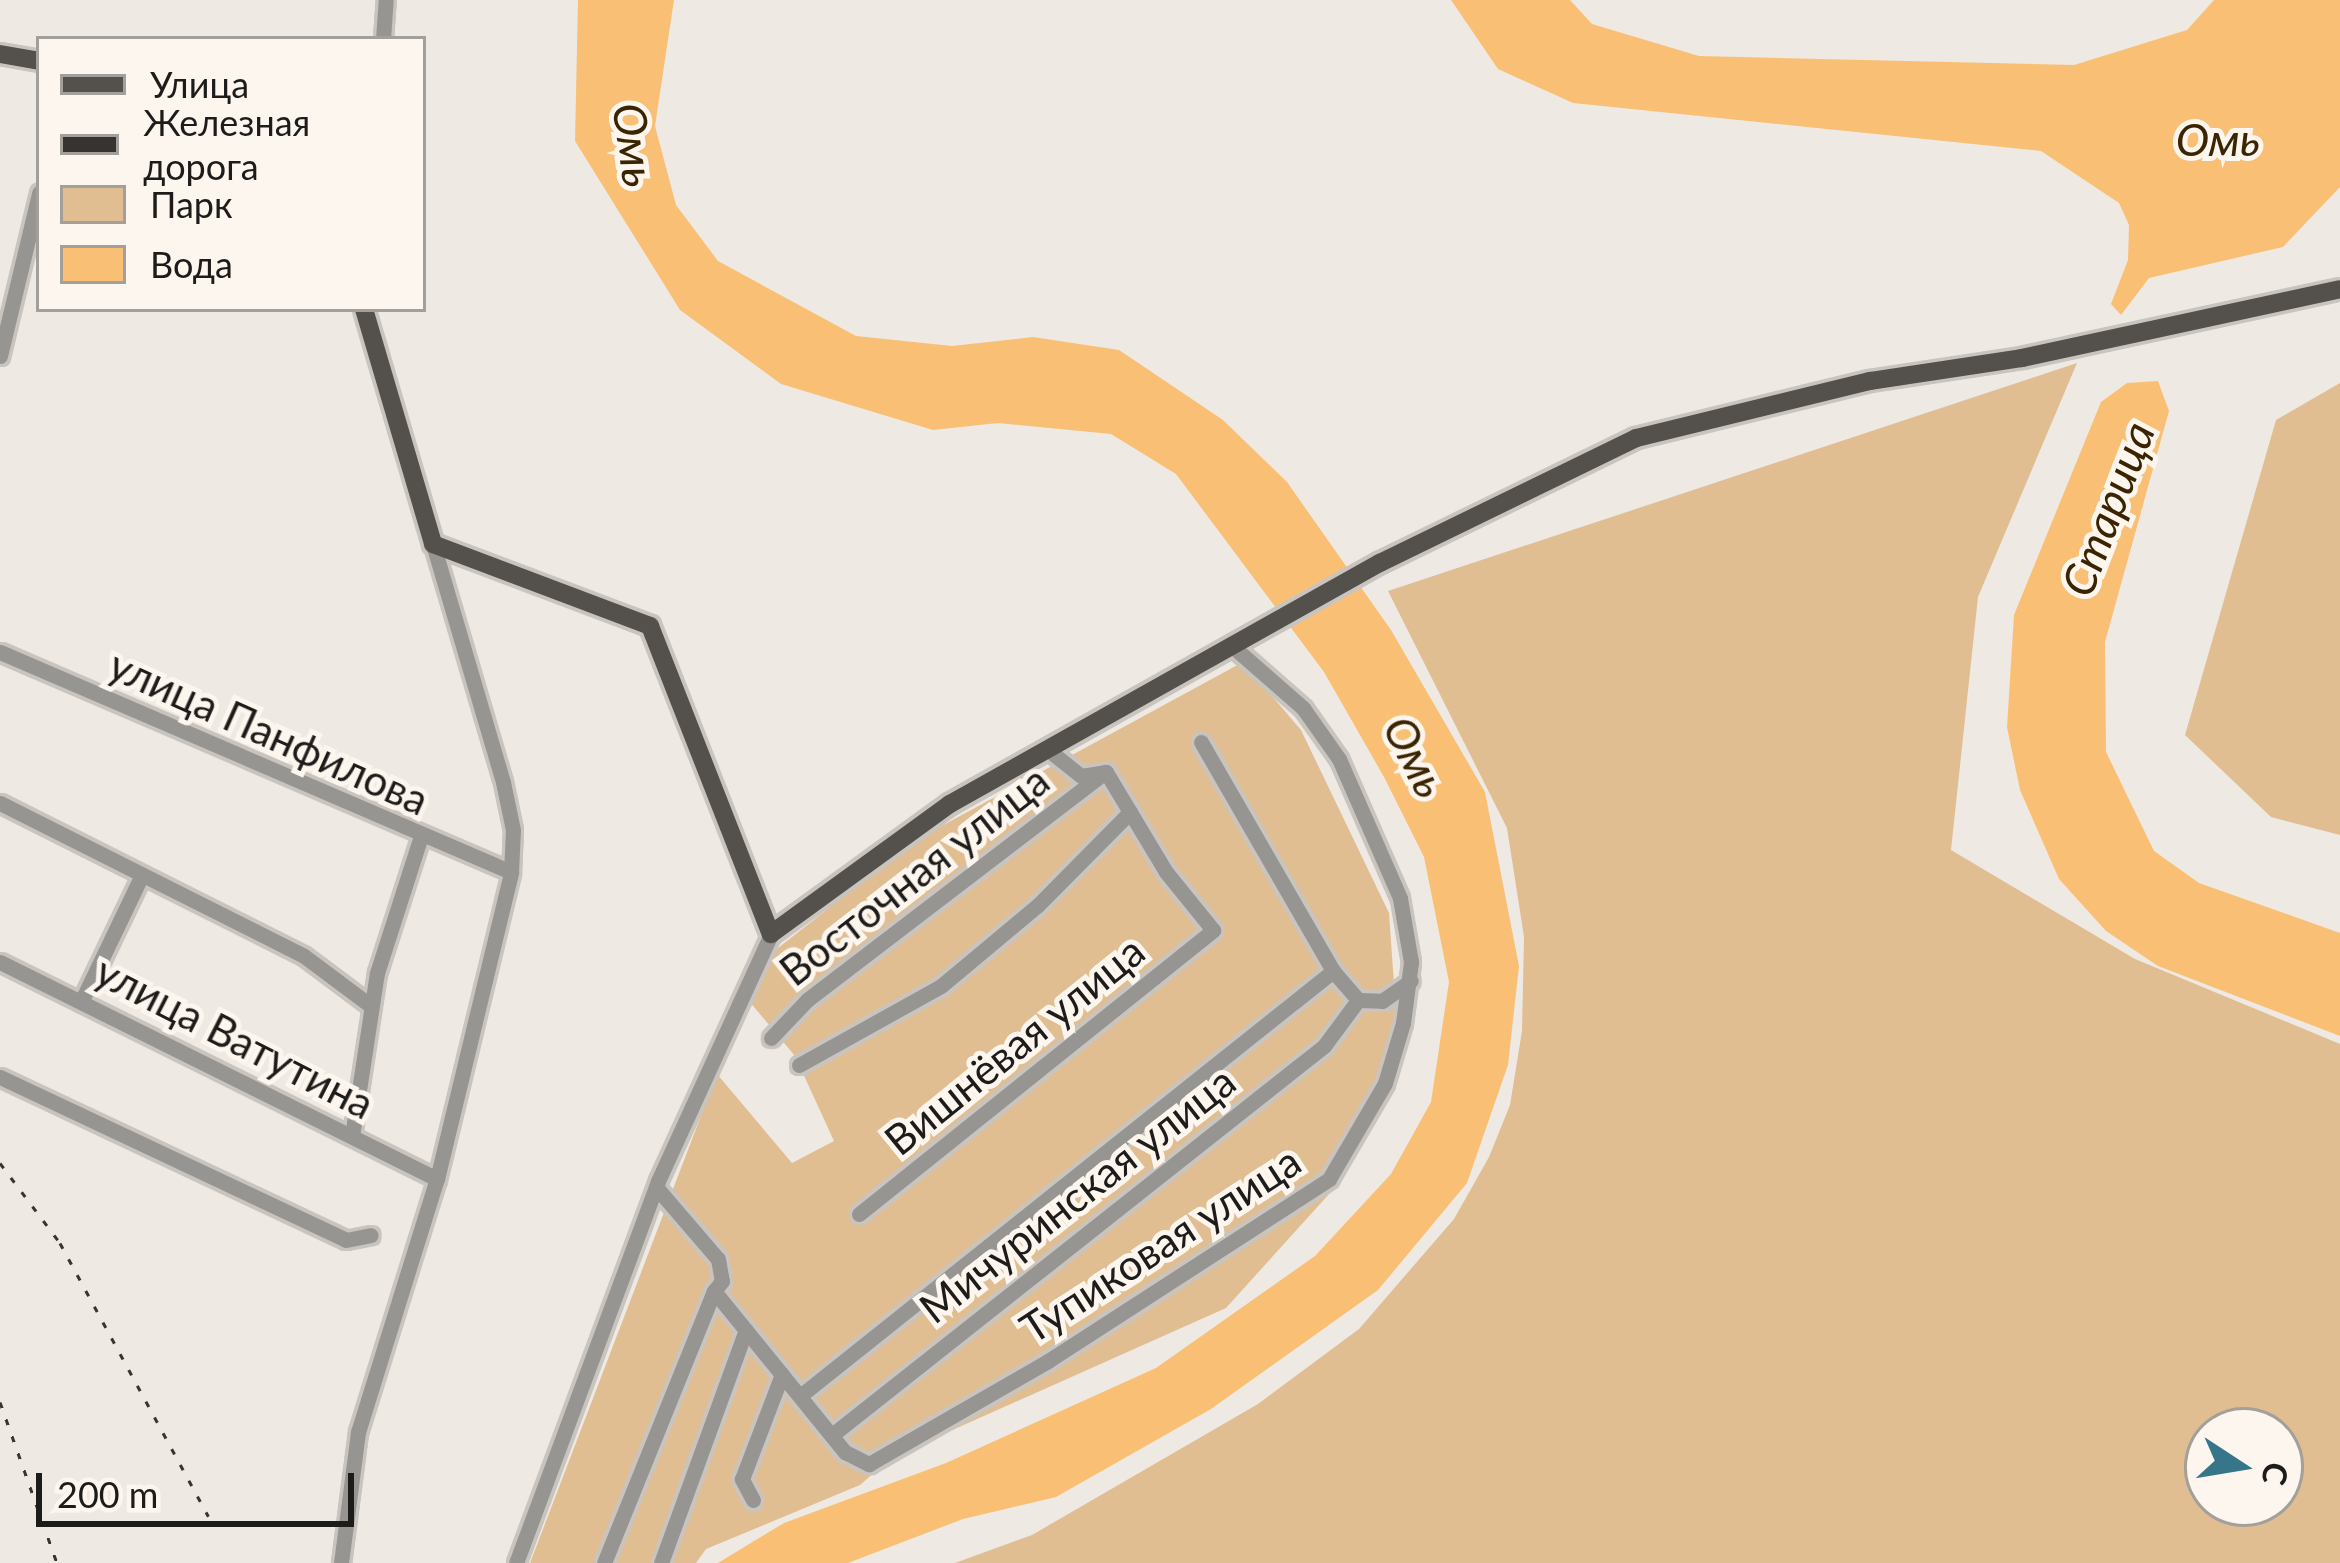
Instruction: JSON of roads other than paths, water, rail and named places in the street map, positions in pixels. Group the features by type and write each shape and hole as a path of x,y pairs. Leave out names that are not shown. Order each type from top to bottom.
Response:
{"main road":[{"path":"0,54 36,61"},
{"path":"365,312 433,544 650,626 771,934 950,804 1380,563 1636,438 1870,381 2062,350 2340,290"}],"street":[{"path":"383,36 386,0"},
{"path":"0,356 36,206"},
{"path":"340,1563 358,1432 437,1179 511,872 513,830 502,782 433,544"},
{"name":"Тупиковая улица","path":"832,1435 869,1464 892,1457 1329,1179 1385,1083 1411,981 1400,898 1339,759 1303,708 1234,643"},
{"name":"улица Панфилова","path":"0,652 420,839 511,872"},
{"path":"1202,742 1333,971 1358,1000 1382,1001 1411,981"},
{"path":"799,1065 941,986 1038,905 1130,812 1106,772 1081,776 1047,749"},
{"name":"Восточная улица","path":"771,1038 807,1000 1106,772"},
{"path":"0,802 140,878 304,956 371,1006"},
{"name":"Вишнёвая улица","path":"859,1214 1213,930 1130,812"},
{"path":"352,1136 371,1006 420,839"},
{"path":"82,1000 140,878"},
{"path":"516,1563 656,1187 771,934"},
{"name":"улица Ватутина","path":"0,962 437,1179"},
{"path":"800,1396 1333,971"},
{"name":"Мичуринская улица","path":"832,1435 1324,1046 1358,1000"},
{"path":"0,1077 346,1240 371,1235"},
{"path":"604,1563 722,1281 718,1259 656,1187"},
{"path":"714,1291 832,1435"},
{"path":"661,1563 746,1330"},
{"path":"753,1500 742,1479 782,1374"}],"water":[{"name":"Омь","path":"578,0 674,0 655,126 676,205 718,261 856,336 952,346 1033,337 1119,350 1223,420 1287,482 1391,630 1485,792 1519,966 1508,1065 1467,1183 1378,1290 1211,1409 1056,1497 963,1519 848,1563 718,1563 784,1523 946,1463 1156,1368 1315,1256 1391,1174 1431,1102 1449,982 1424,857 1384,777 1324,672 1176,474 1111,434 998,423 933,430 781,384 680,310 575,141"},
{"name":"Омь","path":"1451,0 1570,0 1592,24 1699,56 2074,65 2187,30 2214,0 2340,0 2340,187 2283,247 2149,278 2121,315 2111,304 2128,260 2129,225 2119,203 2041,151 1573,103 1498,69"},
{"name":"Старица","path":"2158,381 2169,411 2105,642 2106,752 2154,851 2199,883 2340,933 2340,1036 2158,966 2106,931 2059,879 2020,790 2007,727 2014,615 2101,402 2127,383"}],"railway":[{"path":"0,1163 60,1243 208,1516"},
{"path":"0,1402 57,1563"}]}
